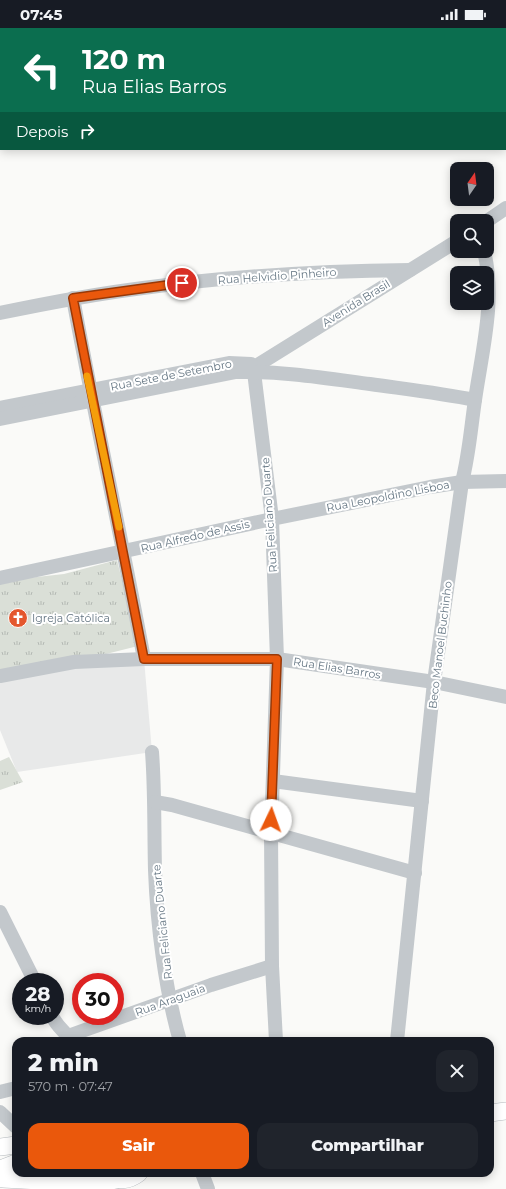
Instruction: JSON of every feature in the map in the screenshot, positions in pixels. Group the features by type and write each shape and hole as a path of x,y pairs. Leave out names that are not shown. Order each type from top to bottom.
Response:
{"main road":[{"path":"494,1112 506,1111"},
{"path":"0,1147 12,1146"},
{"path":"1,1176 12,1166"},
{"path":"1,1176 12,1175"},
{"path":"1,1176 12,1176"},
{"path":"50,1177 116,1180 126,1180 133,1177"},
{"path":"74,1189 98,1178"}],"street":[{"path":"494,216 506,208"},
{"name":"Avenida Brasil","path":"255,369 450,245"},
{"name":"Beco Manoel Buchinho","path":"397,1037 434,682 462,482 468,454 488,318 490,283 485,258"},
{"name":"Rua Helvidio Pinheiro","path":"0,313 73,298 195,282 347,271 410,270"},
{"path":"73,298 144,659"},
{"name":"Rua Sete de Setembro","path":"0,408 255,369 420,390 475,400"},
{"name":"Rua Feliciano Duarte","path":"255,369 272,519 277,659"},
{"name":"Rua Sete de Setembro","path":"0,419 91,395"},
{"name":"Rua Leopoldino Lisboa","path":"272,519 462,482 506,481"},
{"name":"Rua Alfredo de Assis","path":"0,578 272,519"},
{"name":"Rua Elias Barros","path":"0,676 74,662 144,659 277,659 434,682 506,697"},
{"path":"276,1037 272,966 271,832 277,659"},
{"name":"Rua Feliciano Duarte","path":"152,752 155,802 155,871 159,915 171,1000 179,1037"},
{"path":"273,782 422,801"},
{"path":"155,802 271,832 414,873"},
{"path":"0,912 30,973"},
{"name":"Rua Araguaia","path":"61,1032 171,1000 211,985 272,966"},
{"path":"0,1092 12,1089"},
{"path":"0,1112 12,1122"},
{"path":"204,1177 208,1189"}],"shaded area":[{"path":"144,659 152,752 17,772 0,730 0,677"}],"green space":[{"path":"117,560 138,646 74,662 0,676 0,581 64,574"},
{"path":"9,757 23,782 0,790 0,761"}],"slow traffic":[{"path":"87,376 119,527"}],"place":[{"name":"Igreja Católica","path":"18,618"}],"route":[{"path":"182,283 73,298 92,400 121,534 144,659 277,659 277,696 271,820"}]}
